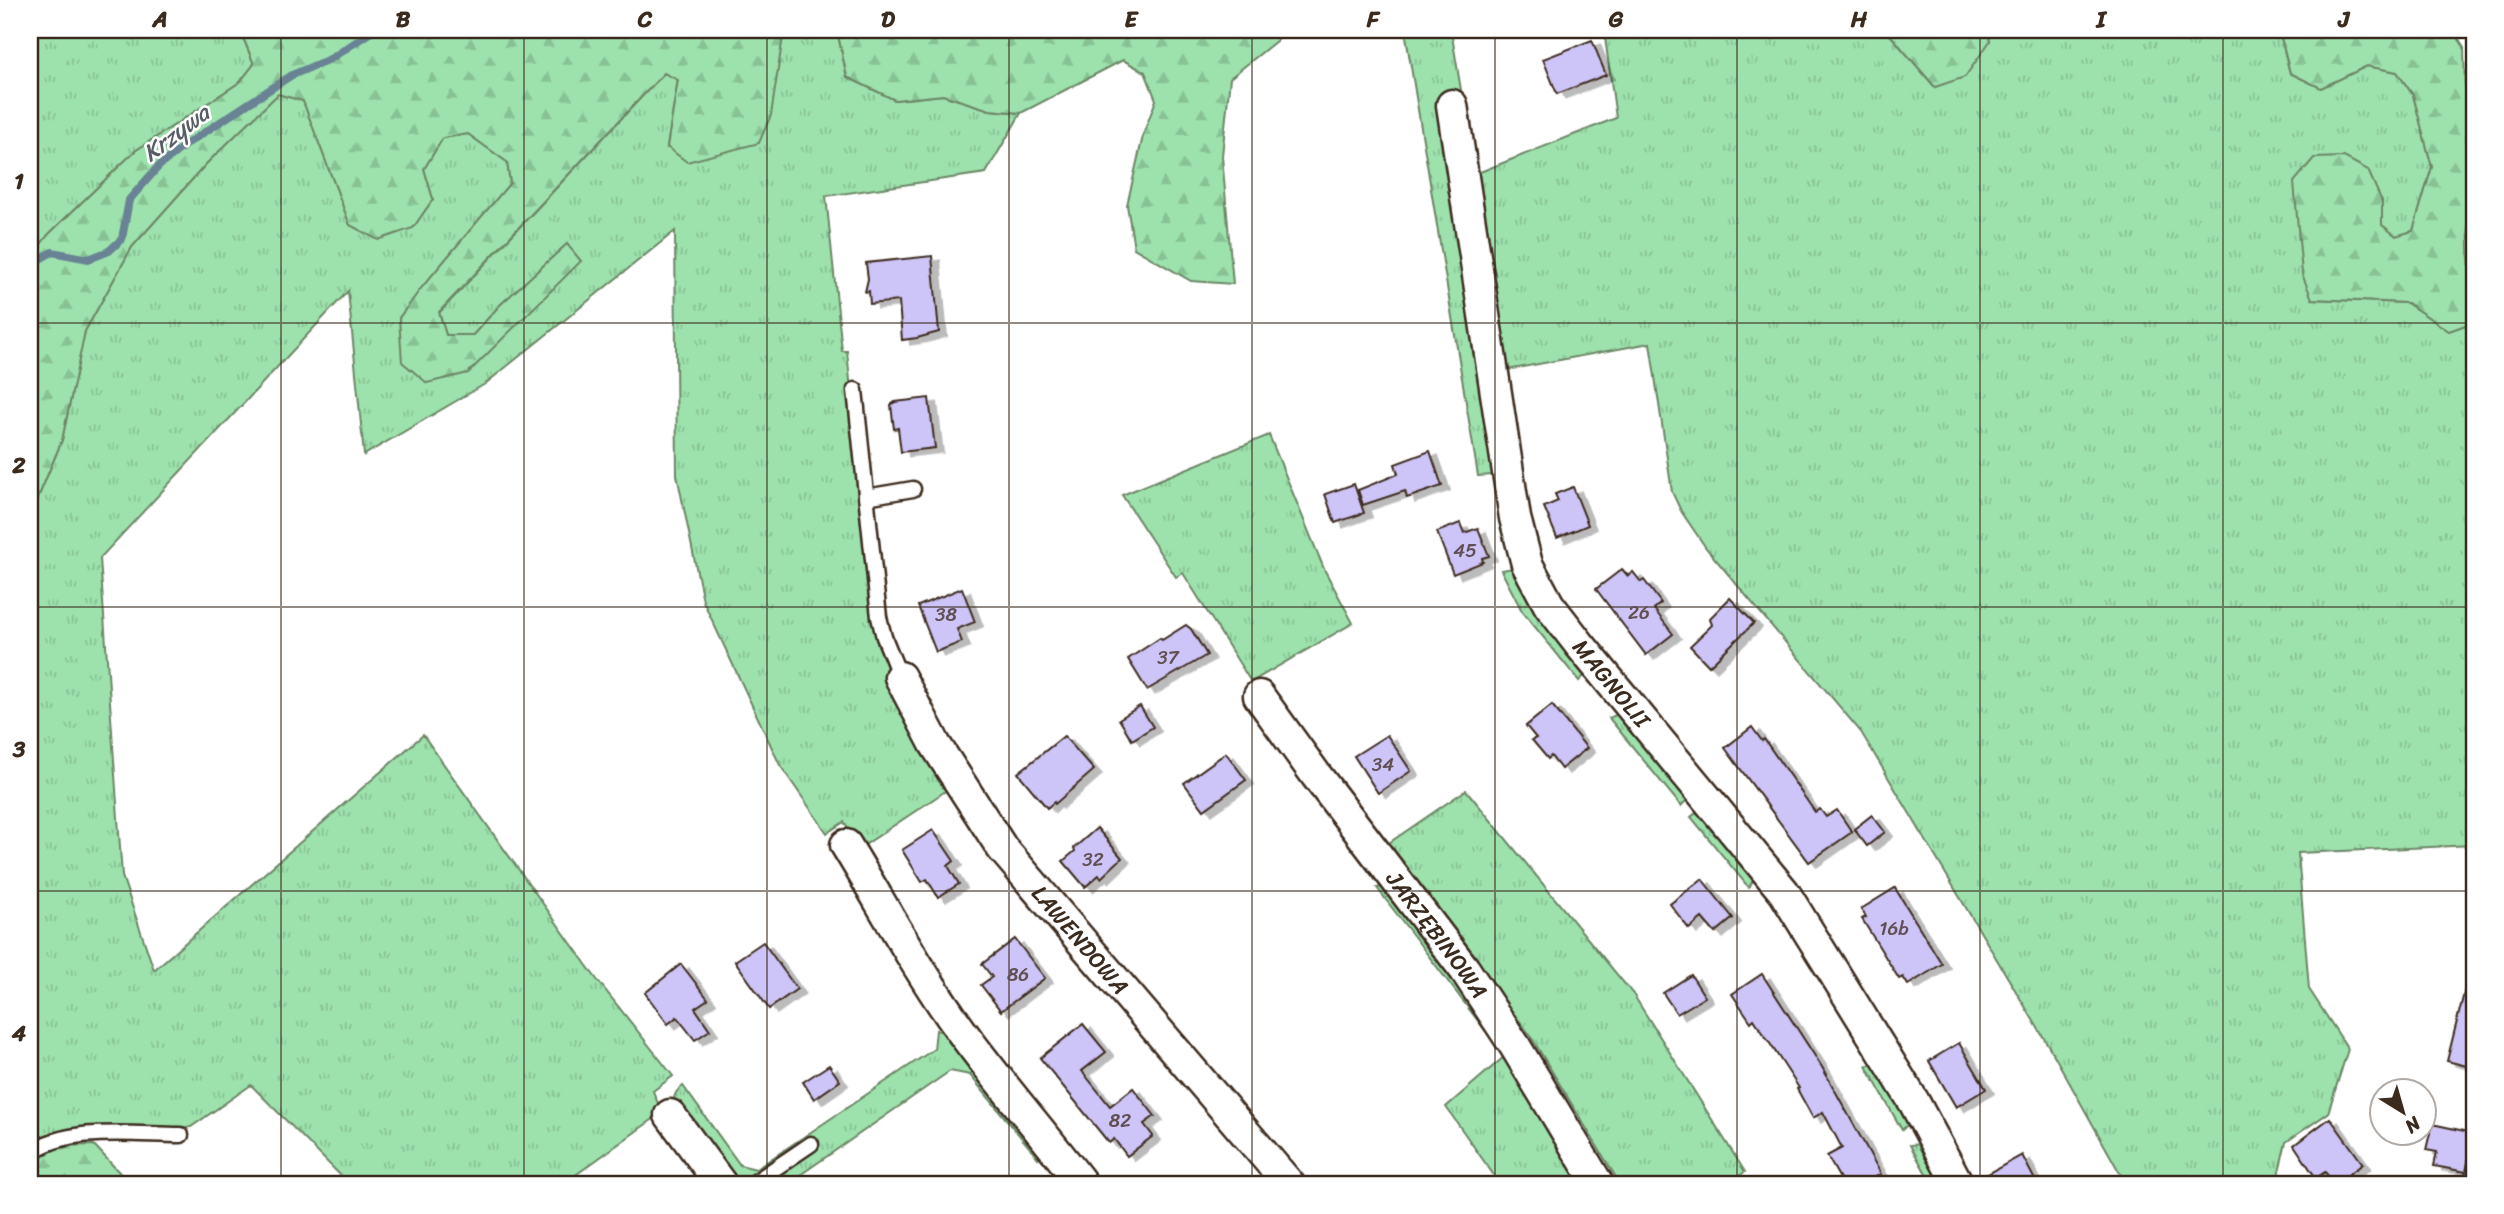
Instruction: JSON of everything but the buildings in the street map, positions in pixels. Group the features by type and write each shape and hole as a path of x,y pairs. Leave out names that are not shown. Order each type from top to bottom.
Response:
{"street":[{"name":"MAGNOLII","path":"1452,105 1515,518 1527,564 1538,587 1580,645 1784,892 1914,1102 1958,1184"},
{"name":"LAWENDOWA","path":"900,677 929,735 1002,848 1289,1184"},
{"name":"JARZĘBINOWA","path":"1259,696 1315,775 1465,970 1515,1046 1598,1184"},
{"path":"846,845 912,956 961,1031 1082,1184"},
{"path":"670,1115 720,1184"}],"lane":[{"path":"855,390 879,617 900,677"},
{"path":"866,497 913,489"},
{"path":"30,1153 48,1142 70,1136 181,1135"},
{"path":"752,1184 811,1144"}],"green space":[{"path":"30,30 240,30 254,64 240,82 135,151 49,234 30,258"},
{"path":"240,30 784,30 771,115 759,143 687,162 667,147 678,80 664,73 439,312 446,335 473,335 500,305 567,244 581,261 468,373 427,383 402,362 399,318 510,183 507,162 468,134 443,138 424,169 433,199 413,228 378,240 350,225 303,101 278,94 206,164 132,247 85,331 62,440 30,517 30,258 49,234 135,151 240,82 254,64"},
{"path":"784,30 837,30 847,77 895,100 943,95 990,110 1021,113 986,173 826,196 842,351 847,351 874,616 953,786 860,848 844,822 827,833 780,765 703,601 677,475 675,231 485,384 364,455 348,291 100,558 122,876 154,970 423,735 595,977 673,1076 653,1091 661,1111 713,1184 692,1184 695,1166 656,1117 563,1184 349,1184 251,1085 191,1127 65,1131 30,1145 30,517 62,440 85,331 132,247 206,164 278,94 303,101 350,225 413,228 433,199 424,169 442,138 468,134 507,162 510,183 399,318 427,383 580,261 567,244 500,305 473,335 446,335 439,313 664,73 678,79 667,147 783,36"},
{"path":"837,30 1285,30 1276,41 1230,78 1222,156 1233,284 1191,281 1134,248 1127,205 1144,132 1156,100 1145,72 1123,60 1021,113 990,110 943,95 895,100 847,77"},
{"path":"1405,30 1451,30 1461,90 1442,102 1493,475 1478,476"},
{"path":"1604,30 1886,30 1935,87 1990,41 1987,30 2279,30 2290,73 2321,88 2367,66 2397,72 2413,95 2432,167 2413,231 2396,236 2382,225 2382,202 2312,299 2407,303 2449,331 2471,323 2474,366 2474,845 2298,853 2309,989 2348,1049 2328,1113 2286,1142 2276,1184 2126,1184 2054,1055 1861,732 1706,548 1681,511 1672,492 1650,343 1507,370 1475,174 1616,118"},
{"path":"1886,30 1987,30 1990,41 1965,77 1935,87"},
{"path":"2279,30 2453,30 2464,47 2471,323 2449,331 2407,303 2312,299 2302,274 2294,182 2314,158 2344,157 2368,170 2382,202 2382,225 2396,236 2413,231 2432,167 2413,95 2397,72 2367,66 2321,88 2290,73"},
{"path":"1269,435 1324,569 1353,623 1251,682 1183,573 1176,577 1122,495"},
{"path":"1520,567 1589,671 1579,681 1522,611 1501,570"},
{"path":"1624,711 1693,794 1681,806 1609,718"},
{"path":"1466,790 1633,994 1745,1172 1726,1184 1620,1184 1530,1035 1386,845"},
{"path":"1704,807 1757,872 1749,888 1691,817"},
{"path":"1377,888 1391,889 1492,1026 1488,1034"},
{"path":"936,1030 943,1032 960,1056 975,1062 1042,1151 1038,1158 970,1075 950,1071 787,1184 761,1184 816,1145 813,1137 761,1173 750,1178 729,1180 674,1105 676,1094 683,1086 740,1165 756,1169 934,1049"},
{"path":"1505,1056 1581,1184 1500,1184 1446,1107"},
{"path":"1879,1063 1912,1120 1902,1130 1866,1066"},
{"path":"1927,1143 1949,1184 1932,1184 1910,1145"},
{"path":"94,1145 130,1184 30,1184 30,1165 60,1146"}],"waterway":[{"name":"Krzywa","path":"30,268 52,252 89,259 109,251 122,239 129,200 158,167 185,145 292,75 330,59 374,30"}]}
